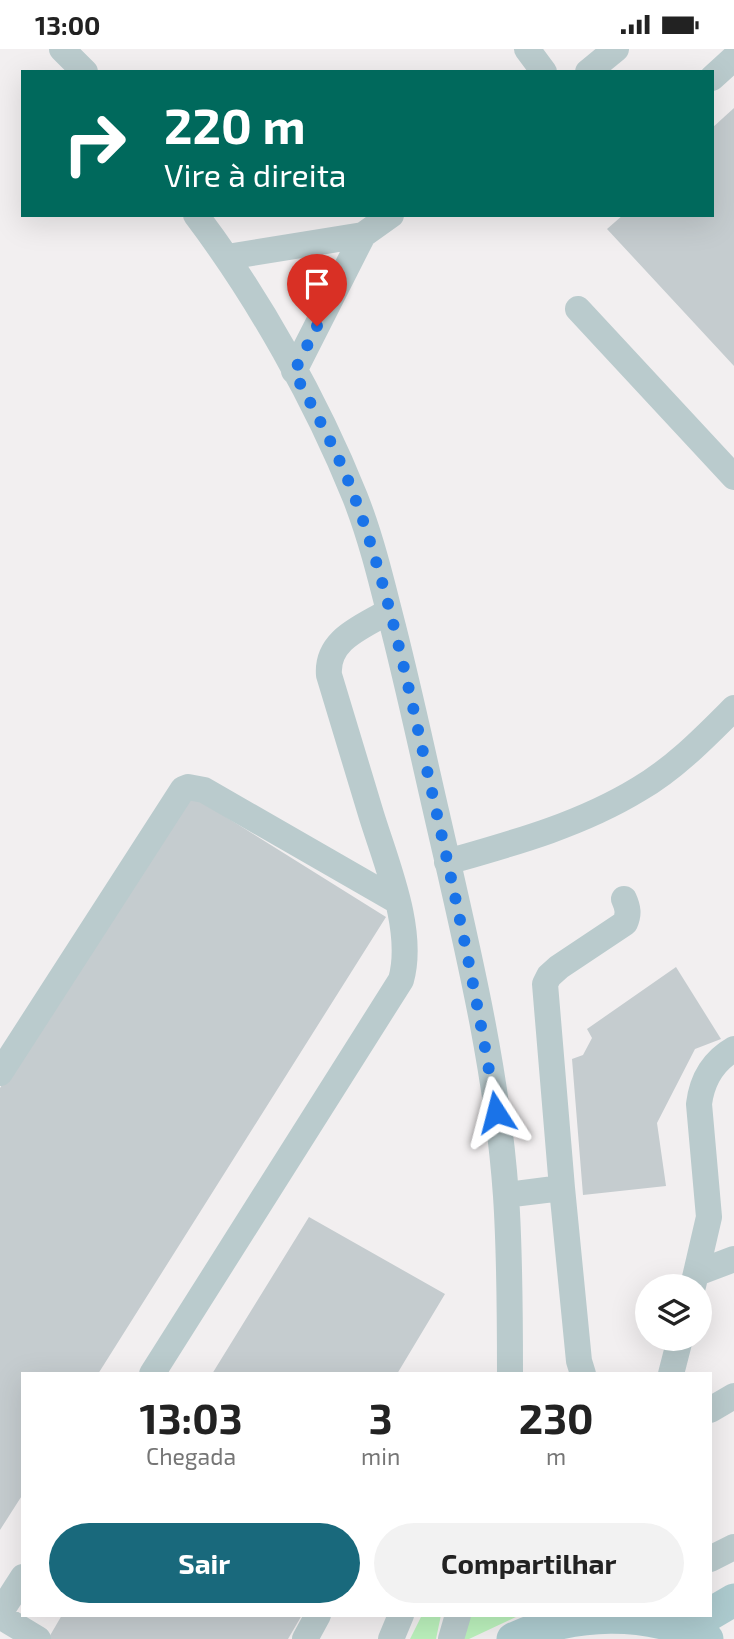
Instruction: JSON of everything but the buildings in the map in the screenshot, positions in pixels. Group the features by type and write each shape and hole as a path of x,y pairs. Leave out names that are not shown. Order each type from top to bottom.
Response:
{"main road":[{"path":"633,1617 703,1624 734,1600"},
{"path":"513,1639 530,1631 570,1621 612,1617"}],"street":[{"path":"62,49 83,70"},
{"path":"527,49 543,70"},
{"path":"590,70 616,49"},
{"path":"714,76 734,58"},
{"path":"198,217 228,257 329,439 356,499 378,569 481,1016 506,1195 510,1372"},
{"path":"228,257 363,235 388,217"},
{"path":"294,372 363,235"},
{"path":"578,309 734,477"},
{"path":"153,1372 401,980 405,966 405,946 397,901 329,675 328,663 341,639 389,611"},
{"path":"447,862 527,840 591,815 641,789 700,743 734,708"},
{"path":"0,1073 183,789 194,786 204,790 397,901"},
{"path":"582,1372 579,1361 562,1188 545,984 559,967 625,923 628,907 624,899"},
{"path":"696,1274 709,1217 699,1104 703,1081 715,1064 734,1049"},
{"path":"506,1195 562,1188"},
{"path":"706,1274 734,1259"},
{"path":"494,1372 510,1294"},
{"path":"672,1372 677,1351"},
{"path":"712,1409 734,1396"},
{"path":"712,1558 734,1547"},
{"path":"21,1580 0,1615 38,1639"},
{"path":"305,1639 317,1617"},
{"path":"391,1639 400,1617"},
{"path":"451,1639 457,1617"}],"green space":[{"path":"421,1617 441,1617 436,1639 410,1639"},
{"path":"467,1617 516,1617 469,1639 459,1639"}],"route":[{"path":"317,326 294,372 356,499 378,569 402,659 453,887 481,1016 496,1112"}]}
